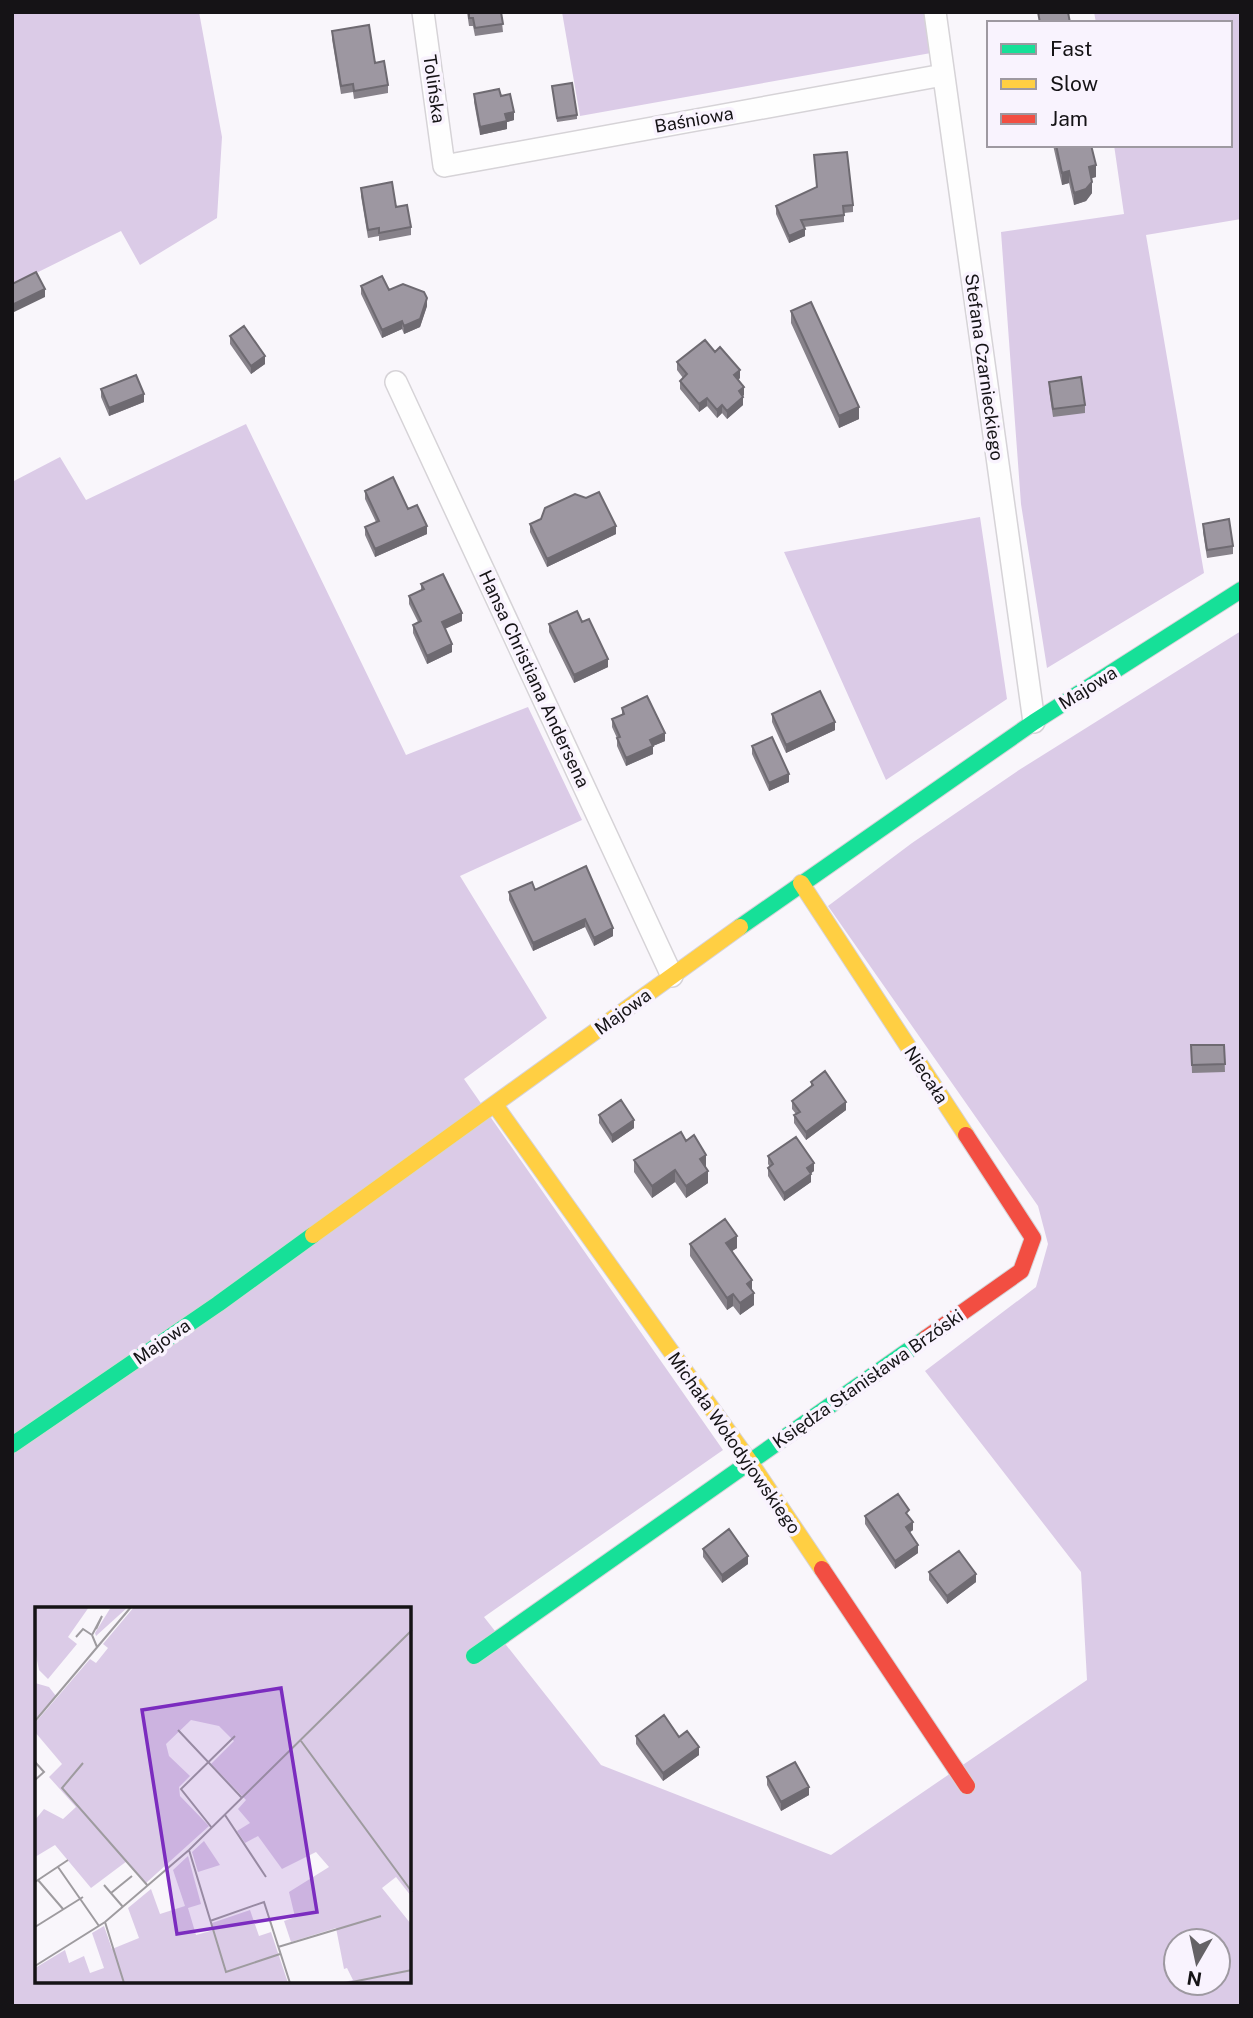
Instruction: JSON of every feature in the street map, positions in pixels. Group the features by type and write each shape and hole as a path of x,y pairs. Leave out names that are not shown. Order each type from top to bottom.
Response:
{"street":[{"name":"Tolińska","path":"424,12 444,166"},
{"name":"Stefana Czarnieckiego","path":"935,12 1034,722"},
{"name":"Baśniowa","path":"444,166 943,75"},
{"name":"Hansa Christiana Andersena","path":"396,382 672,976"},
{"name":"Majowa","path":"12,1445 229,1296 801,883 1034,722 1241,590"},
{"name":"Niecała","path":"801,883 1033,1238 1021,1271"},
{"name":"Michała Wołodyjowskiego","path":"495,1105 750,1462 967,1786"},
{"name":"Księdza Stanisława Brzóski","path":"474,1657 1021,1271"}],"shaded area":[{"path":"12,12 199,12 222,137 217,218 140,265 121,231 12,285"},
{"path":"562,12 925,12 931,53 580,116"},
{"path":"1094,12 1241,12 1241,219 1146,235 1204,573 1047,668 1021,504 1001,232 1124,214 1114,147 1232,147 1232,21 1096,21"},
{"path":"246,424 406,755 528,707 582,820 460,876 547,1018 464,1079 723,1450 484,1617 601,1765 831,1855 1087,1680 1081,1572 925,1371 1036,1287 1048,1244 1038,1206 828,906 912,843 1019,770 1241,631 1241,2006 12,2006 12,482 60,457 86,500"},
{"path":"980,517 1007,699 886,780 784,552"}],"building":[{"path":"469,12 501,12 503,24 475,28 473,18 469,18"},
{"path":"1038,12 1068,12 1070,21 1040,21"},
{"path":"369,25 375,63 384,61 388,85 354,91 353,84 341,86 332,31"},
{"path":"572,83 577,115 557,118 552,86"},
{"path":"499,89 501,96 510,94 514,112 505,114 507,121 480,127 474,94"},
{"path":"1056,147 1092,147 1096,165 1089,167 1092,182 1086,189 1074,193 1069,171 1062,173"},
{"path":"847,152 853,205 843,206 844,215 801,220 805,229 789,236 776,206 817,187 814,155"},
{"path":"392,182 396,207 407,205 411,227 379,233 379,228 368,230 361,188"},
{"path":"36,272 45,289 12,305 12,284"},
{"path":"382,276 389,290 403,284 424,292 427,298 420,319 404,326 402,321 382,330 361,286"},
{"path":"811,302 859,407 839,416 791,311"},
{"path":"244,326 265,356 251,366 230,336"},
{"path":"705,340 715,352 720,347 740,370 734,375 744,387 739,391 743,397 727,411 722,405 717,410 707,398 699,404 680,381 687,374 677,362"},
{"path":"136,375 144,394 109,408 101,389"},
{"path":"1081,377 1085,405 1053,409 1049,382"},
{"path":"393,477 408,509 417,505 427,526 375,549 365,527 379,521 365,491"},
{"path":"599,492 616,526 547,559 530,524 541,519 545,508 575,494 586,498"},
{"path":"1229,519 1233,546 1207,550 1203,524"},
{"path":"443,574 462,613 442,622 452,644 427,656 413,625 421,621 409,596 424,589 421,584"},
{"path":"577,611 582,622 589,619 608,659 574,675 549,624"},
{"path":"820,691 835,722 786,745 772,714"},
{"path":"647,696 665,733 650,740 653,746 626,758 612,719 624,714 622,708"},
{"path":"772,737 789,774 769,783 752,746"},
{"path":"586,866 613,928 594,938 585,919 533,943 509,892 532,882 535,890"},
{"path":"1191,1045 1224,1045 1225,1064 1192,1065"},
{"path":"825,1071 846,1102 806,1132 794,1115 800,1112 792,1101 813,1085 811,1082"},
{"path":"621,1100 634,1120 612,1135 599,1115"},
{"path":"681,1132 686,1141 694,1135 706,1155 700,1159 708,1171 686,1186 675,1170 652,1186 634,1160"},
{"path":"796,1137 814,1163 807,1168 811,1174 784,1193 768,1168 773,1164 768,1156"},
{"path":"725,1219 737,1236 726,1243 752,1280 747,1284 754,1293 740,1303 733,1294 727,1298 690,1244"},
{"path":"898,1494 909,1510 906,1513 913,1522 906,1527 918,1545 895,1561 865,1516"},
{"path":"729,1529 748,1556 722,1575 703,1549"},
{"path":"959,1551 976,1574 947,1596 929,1572"},
{"path":"664,1715 679,1737 687,1731 699,1747 663,1773 636,1736"},
{"path":"795,1762 809,1787 781,1802 767,1777"}],"traffic: fast":[{"path":"740,927 1034,722 1241,590"},
{"path":"12,1445 218,1304 313,1235"},
{"path":"474,1656 926,1338"}],"traffic: slow":[{"path":"801,883 966,1135"},
{"path":"313,1235 740,927"},
{"path":"495,1105 750,1462 822,1569"}],"traffic: jam":[{"path":"926,1338 1021,1271 1033,1238 966,1135"},
{"path":"822,1569 967,1786"}]}
